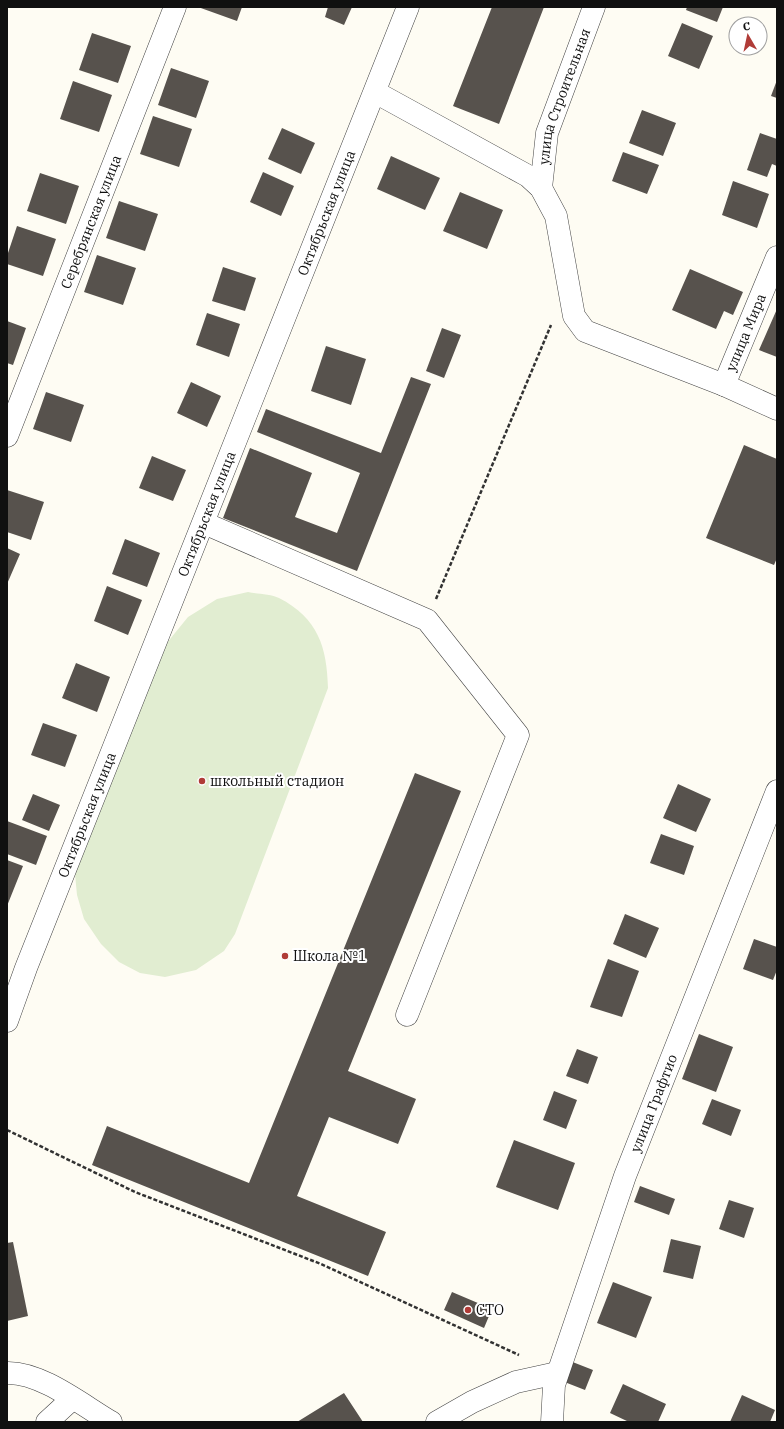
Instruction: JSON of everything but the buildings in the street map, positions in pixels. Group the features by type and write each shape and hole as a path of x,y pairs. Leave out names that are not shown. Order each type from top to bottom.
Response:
{"street":[{"name":"Серебрянская улица","path":"7,436 175,7"},
{"name":"Октябрьская улица","path":"7,1021 29,960 408,7"},
{"name":"улица Строительная","path":"541,188 547,133 594,7"},
{"path":"375,92 528,176 541,188 556,216 574,316 585,331 724,385 777,409"},
{"name":"улица Мира","path":"724,385 777,257"},
{"path":"204,523 427,620 518,735 407,1015"},
{"name":"улица Графтио","path":"552,1422 554,1385 557,1373 624,1176 777,791"},
{"path":"7,1373 28,1375 44,1382 111,1422"},
{"path":"437,1422 472,1402 516,1382 557,1373"},
{"path":"47,1422 72,1399"}],"path":[{"path":"427,620 552,322"},
{"path":"7,1130 135,1192 321,1264 522,1357"}],"green space":[{"name":"школьный стадион","path":"248,592 279,598 292,606 311,624 318,635 322,647 325,659 328,688 235,934 224,951 196,970 165,977 140,973 119,962 101,944 84,919 77,895 75,874 166,644 188,617 217,599"}],"place":[{"name":"школьный стадион","path":"202,781"},
{"name":"Школа №1","path":"285,956"},
{"name":"СТО","path":"468,1310"}]}
